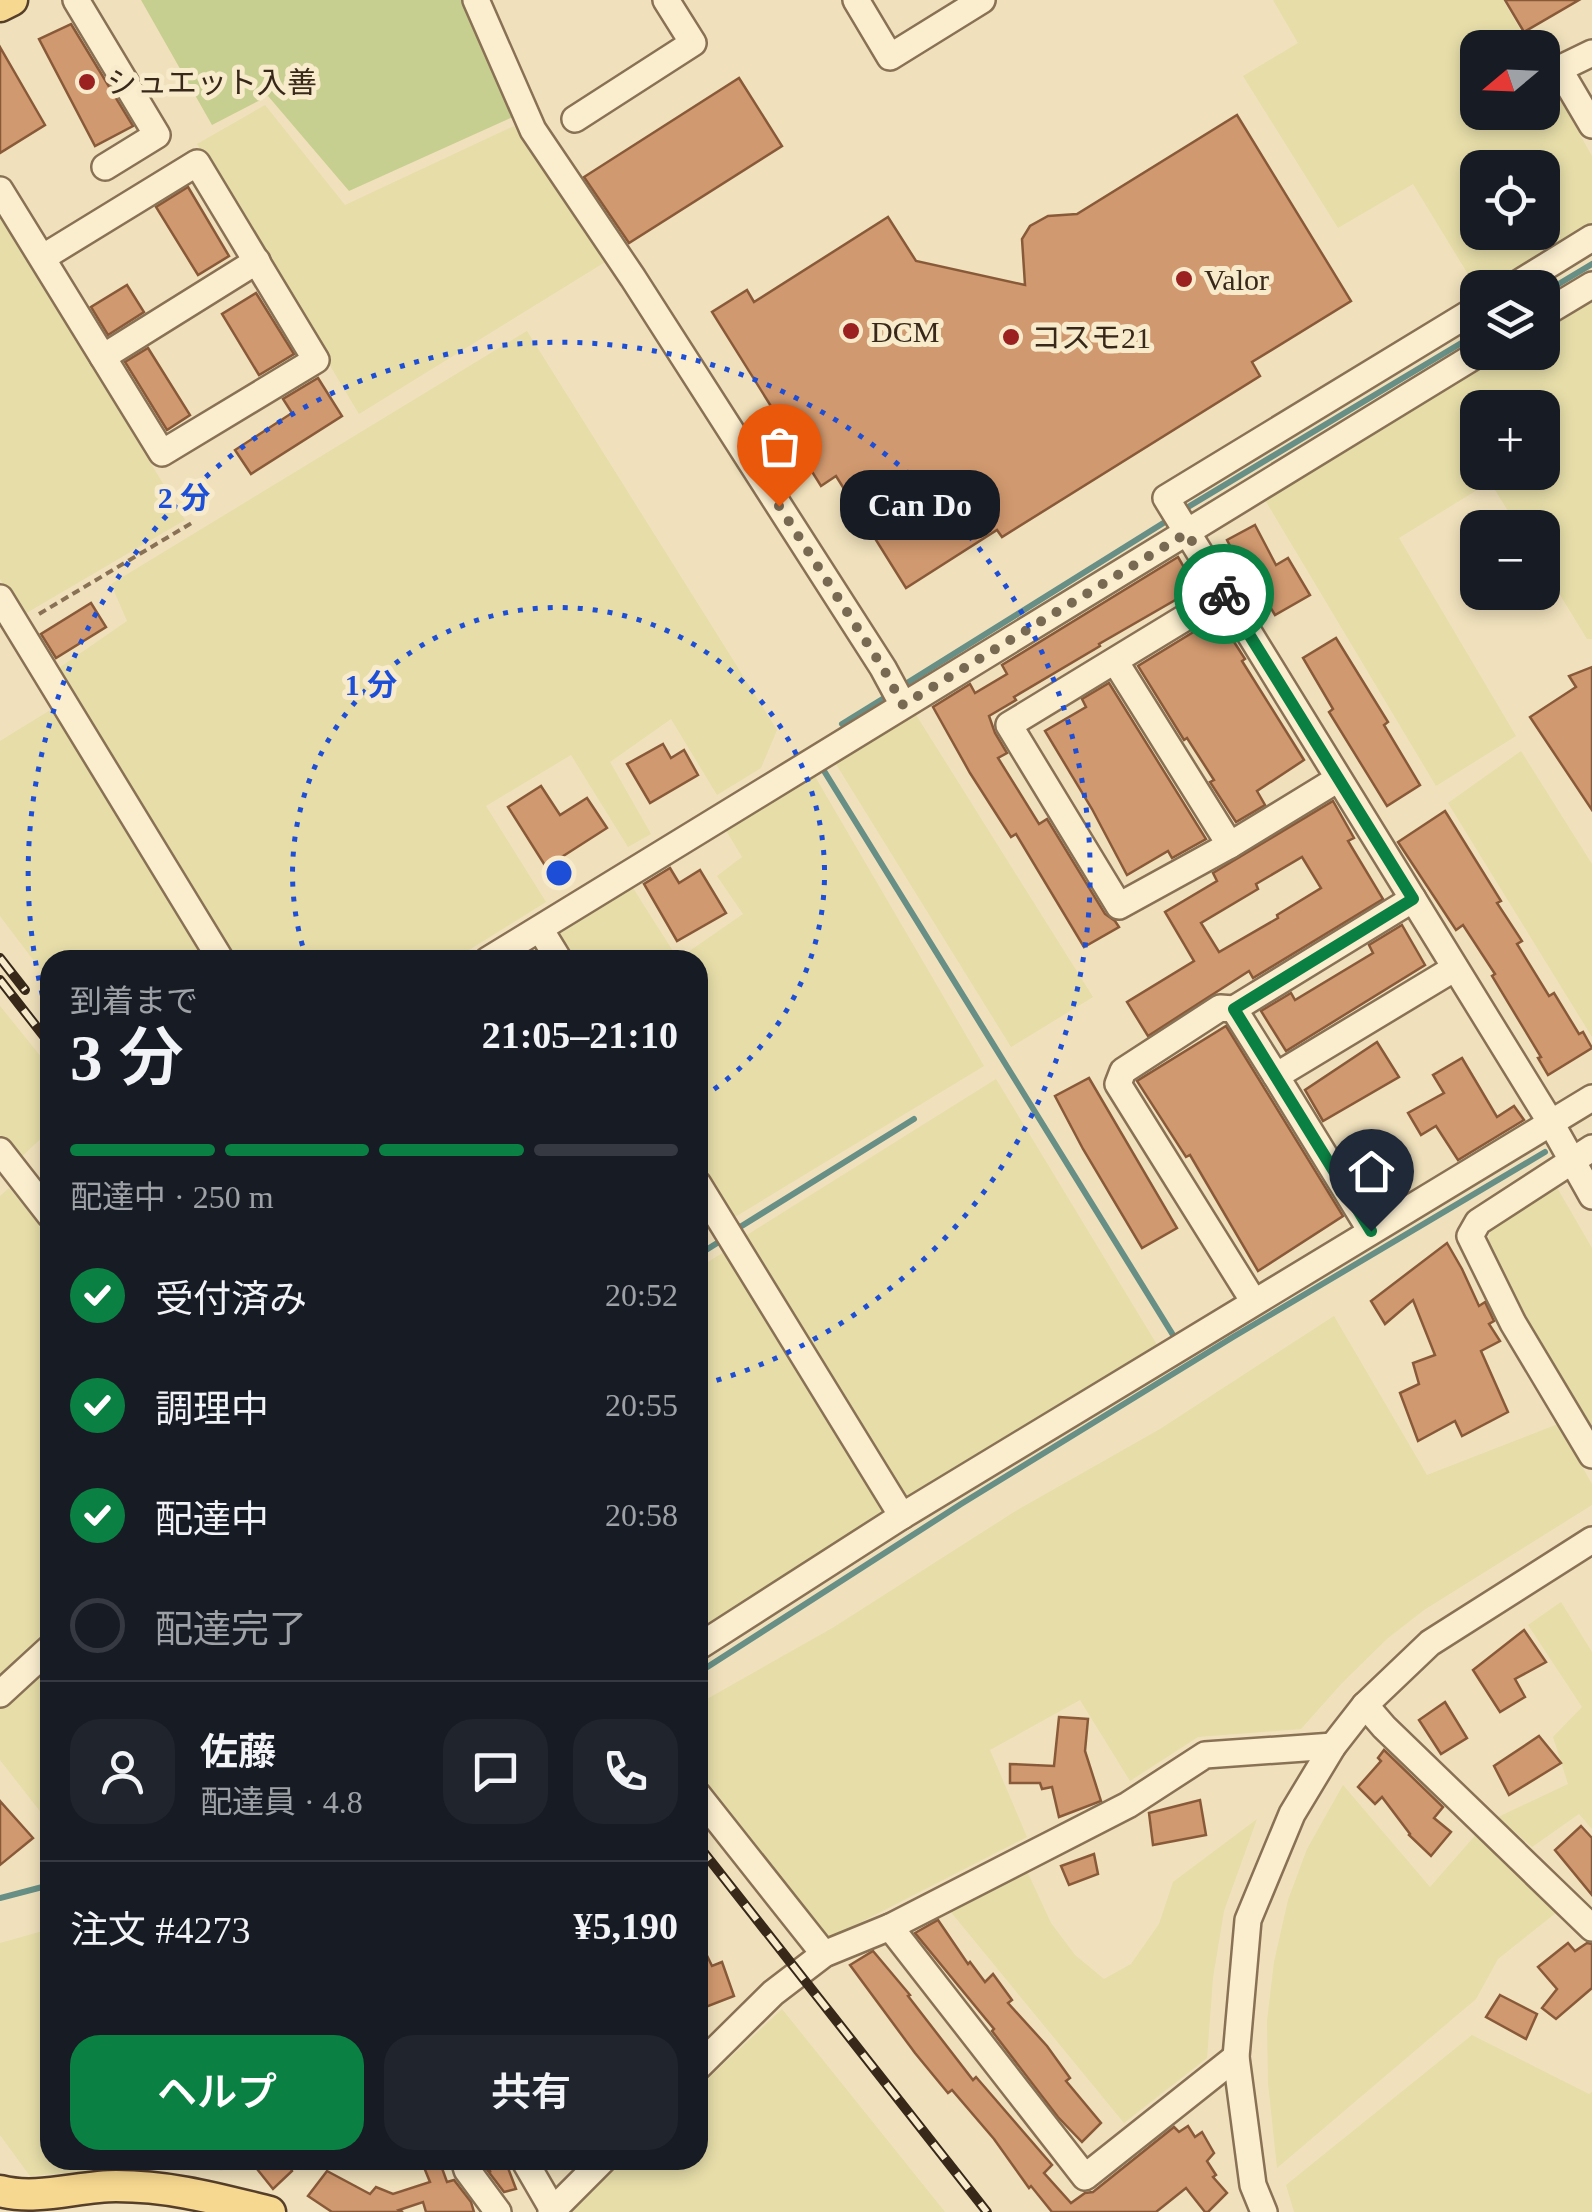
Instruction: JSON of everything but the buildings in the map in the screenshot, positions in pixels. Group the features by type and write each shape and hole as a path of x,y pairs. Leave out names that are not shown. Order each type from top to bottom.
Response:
{"main road":[{"path":"0,6 10,0"},
{"path":"0,2201 38,2202 112,2186 158,2187 270,2212"},
{"path":"0,2190 38,2202"}],"street":[{"path":"76,0 157,136 105,167"},
{"path":"476,0 532,130 633,278 903,705"},
{"path":"575,119 694,43 666,0"},
{"path":"856,0 890,57 982,0"},
{"path":"1592,53 1559,69 1592,125"},
{"path":"0,190 162,453 316,360 197,163 42,258"},
{"path":"1540,270 1592,238"},
{"path":"103,357 256,261"},
{"path":"1560,304 1592,285"},
{"path":"1460,319 1166,498 1551,1123 1582,1155 1592,1196"},
{"path":"505,950 1460,365"},
{"path":"1224,594 1009,726 1119,906 1338,779"},
{"path":"0,598 215,950"},
{"path":"1115,661 1230,845"},
{"path":"1254,1302 1118,1084 1124,1071 1220,1008 1234,1009 1413,899"},
{"path":"540,929 553,950"},
{"path":"1276,1076 1455,968"},
{"path":"1234,1009 1371,1231"},
{"path":"708,1641 902,1516 1592,1098"},
{"path":"0,1151 40,1202"},
{"path":"1582,1155 1478,1222 1470,1236 1512,1323 1592,1455"},
{"path":"708,1200 902,1516"},
{"path":"1264,2212 1253,2186 1236,2057 1248,1920 1292,1814 1332,1746 1365,1705 1430,1643 1592,1540"},
{"path":"0,1694 40,1657"},
{"path":"1365,1705 1592,1928"},
{"path":"708,2057 773,1993 824,1954 890,1926 1128,1805 1205,1755 1332,1746"},
{"path":"708,1808 824,1954"},
{"path":"890,1926 1085,2177 1236,2057"},
{"path":"467,2170 498,2212"},
{"path":"529,2170 552,2211 594,2170"}],"path":[{"path":"18,627 195,521"}],"shaded area":[{"path":"1273,0 1503,0 1520,30 1460,30 1460,130 1560,130 1560,99 1592,156 1592,226 1560,245 1560,150 1460,150 1460,250 1552,250 1519,270 1465,270 1413,184 1338,228 1243,76 1298,43"},
{"path":"265,105 345,205 514,126 610,259 359,414 197,144"},
{"path":"0,215 185,520 23,615 0,579"},
{"path":"1592,299 1592,639 1587,639 1560,595 1560,510 1507,510 1495,490 1560,490 1560,390 1460,390 1460,490 1477,490 1399,538 1516,736 1436,786 1265,500 1476,370 1560,370 1560,319"},
{"path":"527,331 777,730 761,768 717,795 671,719 610,762 651,834 628,847 571,755 486,806 546,902 469,950 226,950 56,670 127,621 111,584"},
{"path":"52,709 200,950 40,950 40,969 0,916 0,741"},
{"path":"913,710 1093,997 1011,1047 834,761"},
{"path":"1521,751 1592,864 1592,1037 1448,803"},
{"path":"813,773 984,1066 730,1220 708,1183 708,950 691,950 743,914 717,876 742,857 724,827"},
{"path":"631,885 672,950 566,950 555,933"},
{"path":"0,1006 40,1056 40,1139 19,1159 0,1135"},
{"path":"996,1079 1159,1348 905,1506 742,1238"},
{"path":"1556,1186 1592,1248 1592,1431 1520,1311 1488,1243 1491,1228"},
{"path":"9,1188 40,1226 40,1643 0,1679 0,1196"},
{"path":"724,1252 889,1514 708,1623 708,1262"},
{"path":"1334,1316 1427,1475 1558,1424 1592,1484 1592,1505 1424,1610 1388,1638 1301,1729 1198,1737 1130,1781 1080,1700 990,1750 1027,1837 830,1938 708,1786 708,1698 834,1627 1014,1512 1160,1429"},
{"path":"1561,1602 1592,1652 1592,1829 1579,1814 1532,1847 1498,1817 1568,1784 1553,1737 1582,1707 1528,1625"},
{"path":"40,1673 40,1811 0,1760 0,1709"},
{"path":"1343,1785 1430,1887 1479,1831 1557,1912 1498,1959 1476,1999 1277,2168 1268,2083 1267,2021 1274,1962 1288,1900 1307,1849"},
{"path":"1257,1819 1224,1911 1213,1978 1207,2058 1124,2123 950,1911 1027,1871 1051,1923 1075,1955 1104,1979 1131,1964 1159,1924 1173,1882"},
{"path":"40,1932 40,2170 100,2170 30,2176 0,2135 0,1943"},
{"path":"782,2009 945,2212 566,2212 610,2170 708,2170 708,2079"},
{"path":"1472,2035 1589,2094 1592,2092 1592,2212 1294,2212 1286,2185"}],"green space":[{"path":"141,0 466,0 515,116 349,191 268,96 212,125"}],"waterway":[{"path":"1560,283 1592,264"},
{"path":"1183,510 1460,344"},
{"path":"899,688 1173,517"},
{"path":"842,724 889,695"},
{"path":"821,766 1178,1343"},
{"path":"732,1232 914,1119"},
{"path":"708,1667 961,1504 1545,1152"},
{"path":"708,1249 722,1240"},
{"path":"0,1898 40,1888"}],"railway":[{"path":"0,958 25,990"},
{"path":"0,980 40,1031"},
{"path":"708,1858 987,2212"}],"way so far":[{"path":"779,506 903,705 1187,533 1224,594"}],"place":[{"name":"シュエット入善","path":"87,82"},
{"name":"Valor","path":"1184,279"},
{"name":"DCM","path":"851,331"},
{"name":"コスモ21","path":"1011,337"},
{"name":"Can Do","path":"779,506"}],"route":[{"path":"1224,594 1413,899 1234,1009 1371,1231"}]}
